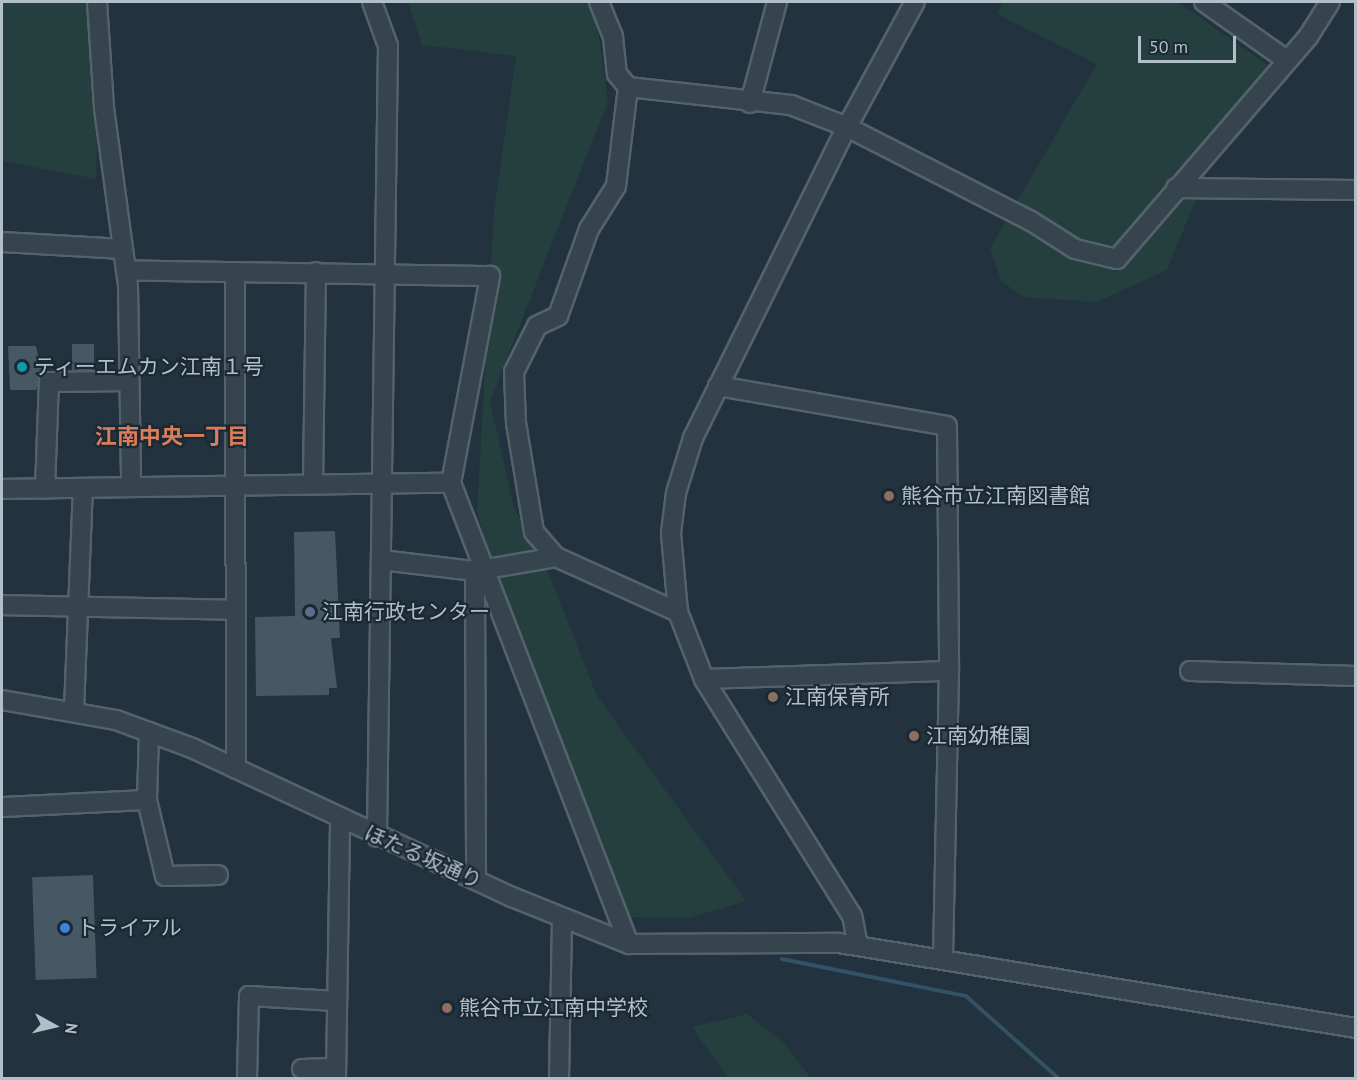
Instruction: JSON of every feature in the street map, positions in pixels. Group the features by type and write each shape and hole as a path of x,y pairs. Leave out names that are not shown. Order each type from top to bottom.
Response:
{"street":[{"path":"97,2 104,108 126,270 131,487"},
{"path":"372,2 388,46 377,837"},
{"path":"599,2 613,37 616,74 628,87 791,105 847,126 1031,221 1075,249 1117,259 1285,59 1308,37 1330,2"},
{"path":"750,102 777,2"},
{"path":"858,946 852,916 704,679 678,612 671,556 676,493 693,438 736,346 847,126 915,2"},
{"path":"1204,2 1228,8 1285,59"},
{"path":"628,87 616,186 589,229 558,316 537,326 514,372 516,423 534,532 556,557 678,612"},
{"path":"1176,188 1356,190"},
{"path":"2,242 123,249"},
{"path":"126,270 385,272 490,276 451,483 480,569 629,944"},
{"path":"235,272 236,769"},
{"path":"313,484 316,272"},
{"path":"45,489 49,382 129,381"},
{"path":"718,386 947,426 949,672 943,959"},
{"path":"2,489 451,483"},
{"path":"74,710 83,488"},
{"path":"381,560 480,569 556,557"},
{"path":"476,880 480,569"},
{"path":"2,605 236,610"},
{"path":"1190,671 1356,676"},
{"path":"704,679 949,672"},
{"name":"ほたる坂通り","path":"2,700 74,710 149,732 236,769 340,820 562,919 629,944 858,946 1356,1028"},
{"path":"149,732 147,800 165,876 218,875"},
{"path":"2,807 147,800"},
{"path":"302,1069 336,1073 340,820"},
{"path":"559,1078 562,919"},
{"path":"248,1078 249,996 336,1001"}],"green space":[{"path":"2,2 101,2 96,179 2,161"},
{"path":"408,2 594,2 608,101 490,401 514,508 544,562 597,696 746,901 689,918 630,917 533,726 477,511 494,212 516,56 422,45"},
{"path":"1002,2 1178,2 1269,66 1210,165 1167,270 1097,302 1023,297 1001,281 990,248 1097,64 997,14"},
{"path":"747,1014 784,1043 811,1078 728,1078 692,1027"}],"building":[{"path":"72,344 94,344 94,370 72,370"},
{"name":"ティーエムカン江南１号","path":"8,346 36,346 42,374 36,390 10,390"},
{"name":"江南行政センター","path":"335,531 340,638 331,638 337,688 329,688 329,695 256,696 255,617 295,616 294,532"},
{"name":"トライアル","path":"93,875 97,978 36,980 32,877"}],"waterway":[{"path":"782,959 966,996 1058,1078"}],"place":[{"name":"ティーエムカン江南１号","path":"22,367"},
{"name":"熊谷市立江南図書館","path":"889,496"},
{"name":"江南行政センター","path":"310,612"},
{"name":"江南保育所","path":"773,697"},
{"name":"江南幼稚園","path":"914,736"},
{"name":"トライアル","path":"65,928"},
{"name":"熊谷市立江南中学校","path":"447,1008"}],"district":[{"name":"江南中央一丁目","path":"172,437"}]}
